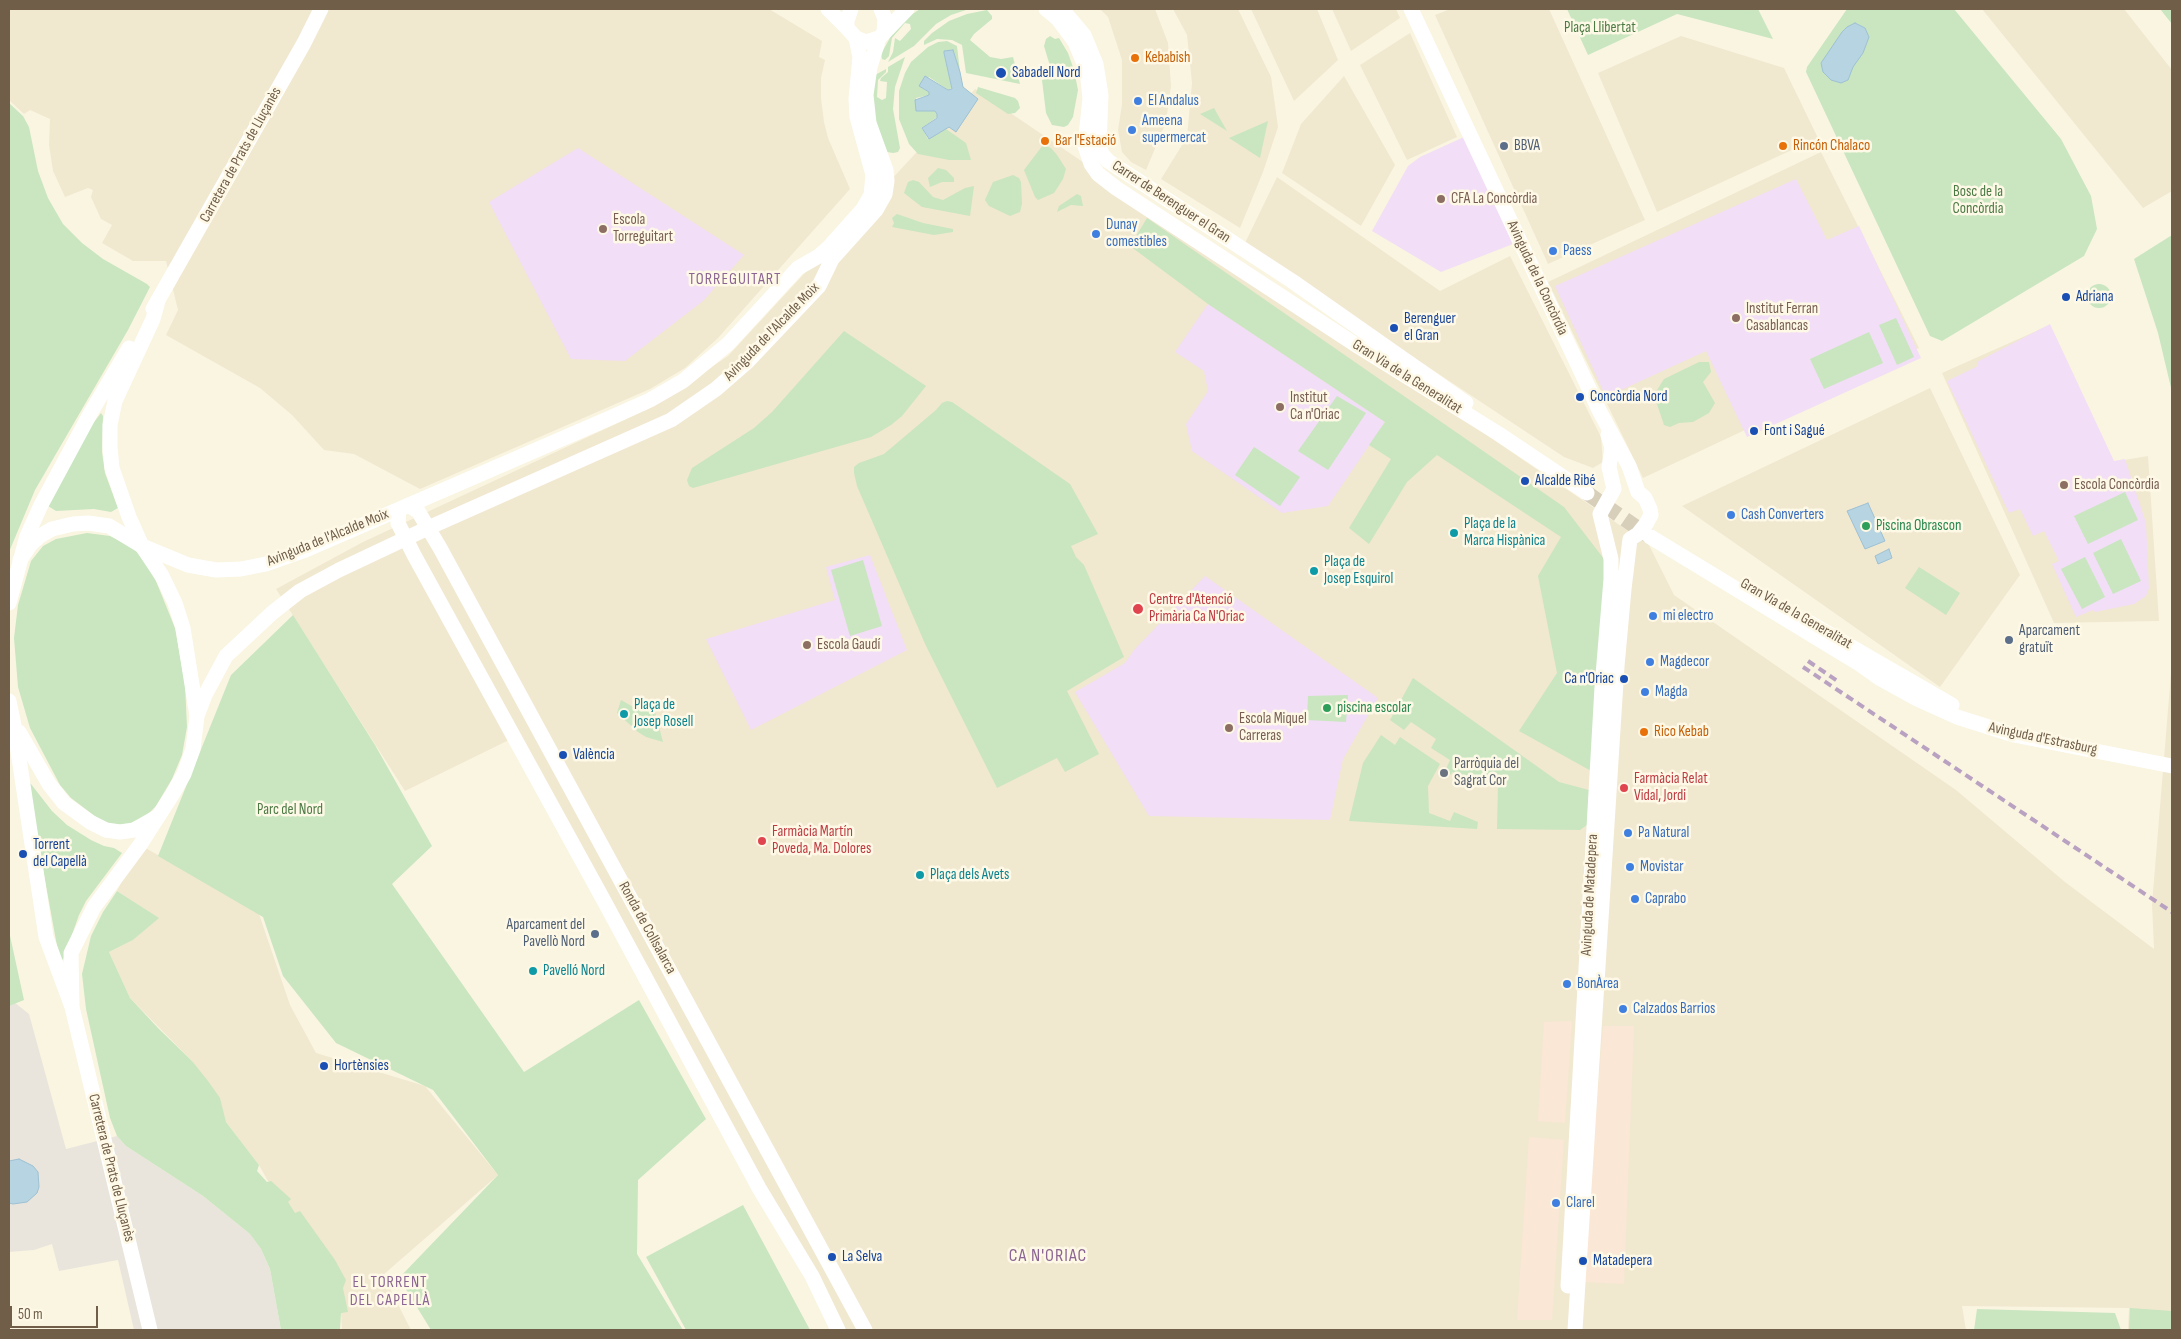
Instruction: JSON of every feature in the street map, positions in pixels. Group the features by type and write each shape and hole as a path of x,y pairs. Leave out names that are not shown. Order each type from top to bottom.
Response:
{"street":[{"name":"Carretera de Prats de Lluçanès","path":"9,603 27,536 60,469 158,301 304,43 321,9"},
{"path":"828,9 852,33 866,42 881,35 885,19 881,9"},
{"name":"Avinguda de l'Alcalde Moix","path":"142,546 188,565 216,570 241,569 266,564 303,551 633,408 668,390 697,371 728,344 798,268 820,256 829,247 863,208 872,189 873,176 857,117 856,99 860,57 847,21 851,9"},
{"name":"Avinguda de l'Alcalde Moix","path":"197,716 211,682 226,656 241,640 300,591 428,528 671,420 732,376 806,301 822,282 832,259 876,210 885,194 886,170 869,123 866,95 870,67 881,35 907,9"},
{"name":"Gran Via de la Generalitat","path":"1046,9 1058,20 1075,42 1087,71 1090,98 1085,146 1090,164 1098,174 1116,188 1227,260 1589,490 1292,281"},
{"name":"Avinguda de la Concòrdia","path":"1411,9 1600,412 1629,466 1638,492 1650,505 1651,514 1646,524 1638,534 1630,539"},
{"name":"Carrer de Berenguer el Gran","path":"1064,11 1084,35 1096,64 1100,87 1099,137 1102,154 1115,166 1292,281"},
{"name":"Carretera de Prats de Lluçanès","path":"72,1007 71,953 94,907 159,816 184,774 193,749 197,716 188,653 175,603 162,576 142,546 129,517 116,480 111,458 110,425 116,395 153,319 158,301"},
{"name":"Avinguda de la Concòrdia","path":"1600,412 1612,448 1609,466"},
{"name":"Avinguda de Matadepera","path":"1565,1330 1602,687 1611,579 1611,559 1600,514 1614,489 1609,466"},
{"name":"Ronda de Collsalarca","path":"838,1330 812,1276 758,1188 541,784 414,555 398,523 404,507 418,511 428,528 864,1330"},
{"name":"Carretera de Prats de Lluçanès","path":"20,560 31,544 40,536 52,529 73,524 88,523 109,526 142,546"},
{"name":"Gran Via de la Generalitat","path":"1917,699 1879,678 1652,532 1783,608 1827,631 1939,698"},
{"name":"Avinguda de Matadepera","path":"1574,1330 1616,675 1630,539"},
{"name":"Avinguda d'Estrasburg","path":"1939,698 1961,710 2000,723 2172,758"},
{"name":"Avinguda d'Estrasburg","path":"1917,699 1957,717 2000,731 2172,766"},
{"name":"Carretera de Prats de Lluçanès","path":"9,701 46,937 72,1007 150,1330"},
{"name":"Carretera de Prats de Lluçanès","path":"14,725 49,784 64,802 90,822 106,830 120,832 134,830 159,816"},
{"path":"541,784 562,773"}],"shaded area":[{"path":"9,9 769,9 822,41 819,57 825,60 821,78 824,122 828,138 850,189 718,338 685,368 650,389 420,489 354,454 324,450 292,415 260,388 166,335 178,310 166,261 133,261 102,243 112,225 101,219 91,197 93,190 88,188 65,197 53,171 49,145 50,119 30,110 24,114 9,100"},
{"path":"1100,9 1155,9 1168,43 1171,86 1166,122 1146,170 1131,162 1122,152 1118,130 1122,104 1122,60 1108,17"},
{"path":"1173,9 1238,9 1271,77 1278,127 1263,172 1240,228 1161,179 1187,137 1192,83 1187,35"},
{"path":"1251,9 1317,9 1338,60 1294,101"},
{"path":"1332,9 1396,9 1400,18 1351,51"},
{"path":"1450,9 1549,9 1645,220 1548,264 1435,15"},
{"path":"1982,9 2124,9 2172,70 2172,191 2143,208"},
{"path":"1410,33 1457,137 1407,160 1360,65"},
{"path":"1681,36 1784,68 1818,138 1657,212 1598,73"},
{"path":"1344,76 1395,165 1361,226 1282,173 1301,124"},
{"path":"975,89 1649,545 1674,595 1956,790 2065,882 2154,949 2152,904 2172,661 2172,1330 2128,1330 2129,1308 1962,1306 1966,1330 841,1330 511,739 405,791 276,589 363,542 652,407 728,356"},
{"name":"CFA La Concòrdia","path":"1464,137 1513,244 1441,272 1372,231 1408,166 1420,157"},
{"name":"Escola Torreguitart","path":"578,148 744,255 703,301 625,361 571,359 489,202"},
{"name":"Institut Ferran Casablancas","path":"1821,152 1919,348 1643,478 1548,282"},
{"path":"1277,177 1440,291 1510,256 1601,437 1603,462 1593,468 1564,457 1244,245"},
{"name":"Institut Ferran Casablancas","path":"1796,179 1827,240 1859,226 1921,358 1747,437 1706,351 1606,397 1555,286"},
{"name":"Institut Ca n'Oriac","path":"1208,304 1385,422 1328,506 1282,513 1192,451 1186,424 1208,391 1204,371 1175,352"},
{"name":"Escola Concòrdia","path":"2050,324 2114,461 2125,459 2146,523 2149,588 2146,596 2134,604 2095,612 2093,610 2076,617 2052,564 2059,561 2044,531 2033,536 2020,509 2009,513 1947,381 1978,366 1977,362"},
{"name":"Escola Concòrdia","path":"2043,328 2112,462 2148,456 2159,621 2054,623 1942,373"},
{"path":"1930,388 2020,575 1940,687 1682,506"},
{"name":"Escola Gaudí","path":"870,555 907,650 751,730 706,639 835,600 826,567"},
{"name":"Escola Miquel Carreras","path":"1205,576 1378,698 1343,759 1330,820 1149,816 1075,692 1125,663 1134,650"},
{"path":"140,845 258,911 290,1005 316,1053 425,1086 498,1175 383,1275 411,1330 342,1330 341,1312 259,1165 226,1122 192,1061 130,998 109,952 133,940 158,918 117,891"},
{"path":"9,998 29,1014 66,1149 117,1136 126,1146 203,1196 250,1234 261,1249 270,1269 281,1330 134,1330 118,1260 59,1271 52,1244 34,1250 9,1252"},
{"path":"1572,1021 1565,1123 1538,1121 1544,1022"},
{"path":"1603,1026 1634,1026 1624,1284 1583,1282"},
{"path":"1529,1137 1564,1140 1552,1320 1517,1320"}],"green space":[{"path":"920,9 969,9 951,15 936,24 914,46 888,62 893,52 895,38 900,41 911,29 910,24 905,23 892,38 889,56 885,60 882,59 881,54 891,36 911,15"},
{"name":"Plaça Llibertat","path":"1567,9 1758,9 1773,39 1677,14 1588,55"},
{"name":"Bosc de la Concòrdia","path":"1847,9 1954,9 2061,139 2091,196 2097,229 2084,256 1942,341 1930,336 1806,72 1807,67"},
{"path":"2160,9 2172,9 2172,24"},
{"path":"987,10 992,19 974,34 970,40 990,57 1001,59 1013,57 1020,84 966,73 962,45 952,40 937,39 924,45 924,41 932,33 949,21 967,14"},
{"path":"1050,36 1055,39 1059,38 1068,53 1078,90 1073,117 1068,125 1064,127 1052,125 1046,113 1042,80 1053,76 1044,46 1046,39"},
{"path":"947,41 957,46 960,72 953,50 944,53 952,88 948,90 929,77 922,88 929,92 929,95 916,98 918,111 935,111 937,114 937,117 922,128 928,139 946,129 966,143 971,160 949,160 918,154 909,144 899,119 899,91 911,62 928,47 938,42"},
{"path":"905,57 895,87 893,109 900,148 898,152 893,153 887,152 879,132 873,110 873,87 875,75 886,69 886,72 878,80 877,97 882,100 886,98 887,82 880,81 881,78 888,72 888,67"},
{"path":"978,87 1015,98 1020,108 1015,113 1008,114 976,93"},
{"path":"9,103 23,116 29,127 38,171 48,198 63,224 82,243 103,259 150,287 128,330 35,490 9,552"},
{"path":"1214,108 1227,131 1200,114"},
{"path":"1268,121 1260,158 1229,138"},
{"path":"1043,145 1051,148 1066,169 1063,179 1054,193 1038,200 1024,170"},
{"path":"938,168 946,170 954,178 954,182 942,182 930,187 928,178"},
{"path":"1013,175 1019,178 1021,182 1022,204 1020,212 1010,216 989,206 985,200 993,182"},
{"path":"913,180 919,182 933,197 943,200 965,188 974,186 970,216 922,207 904,193 908,182"},
{"path":"1077,194 1081,196 1083,206 1071,205 1057,212 1059,206"},
{"path":"897,214 923,223 953,229 953,232 934,235 892,227 894,223 892,218"},
{"path":"1147,218 1564,507 1604,559 1605,598 1593,772 1519,731 1557,673 1538,576 1561,537 1437,455 1407,482 1369,544 1349,528 1391,459 1369,445 1385,422 1208,304 1130,246"},
{"path":"2172,235 2172,392 2158,333 2134,259"},
{"path":"2099,284 2107,288 2111,296 2107,304 2099,308 2091,304 2087,296 2091,288"},
{"path":"1896,318 1914,357 1897,365 1879,325"},
{"path":"844,331 926,386 902,416 871,437 693,488 689,486 687,480 692,468 754,428 772,412"},
{"path":"1869,332 1883,363 1824,389 1810,359"},
{"path":"1699,362 1709,362 1711,372 1703,382 1715,403 1709,413 1693,422 1679,423 1670,427 1664,425 1654,395 1664,379"},
{"path":"1337,396 1366,413 1328,470 1298,451"},
{"path":"952,402 1070,484 1098,534 1071,546 1076,557 1084,565 1124,657 1067,691 1099,754 1065,772 1057,758 997,788 926,646 857,486 854,473 854,467 859,463 884,454 942,403"},
{"path":"101,413 103,416 102,452 105,473 118,508 111,512 94,509 56,511 48,506 88,430"},
{"path":"1254,447 1300,477 1280,506 1235,475"},
{"path":"2125,492 2138,520 2088,544 2074,516"},
{"path":"87,533 110,536 134,549 144,560 156,581 175,628 185,684 187,727 182,755 172,779 156,806 147,815 127,825 111,825 100,820 71,798 60,785 30,728 18,687 14,638 18,605 31,561 43,546 56,539"},
{"path":"2121,539 2141,581 2113,594 2093,553"},
{"path":"2085,557 2105,597 2082,609 2061,569"},
{"path":"863,560 882,626 850,636 831,570"},
{"path":"1919,567 1960,593 1946,615 1905,588"},
{"name":"Parc del Nord","path":"293,615 375,745 432,846 392,884 524,1072 639,1000 706,1119 638,1180 637,1254 683,1330 431,1330 399,1278 498,1175 433,1090 336,1043 283,976 263,917 158,856 231,675"},
{"path":"1413,678 1559,782 1589,790 1587,825 1580,830 1497,829 1498,783 1491,780 1487,785 1452,772 1451,775 1446,769 1450,760 1431,748 1436,739 1411,722 1404,730 1390,720"},
{"name":"piscina escolar","path":"1348,695 1346,722 1307,720 1308,696"},
{"path":"621,700 635,708 655,712 663,742 646,737 638,732 617,713"},
{"path":"1381,735 1395,745 1400,737 1440,764 1428,786 1429,813 1450,821 1454,812 1478,822 1477,829 1349,821 1363,763"},
{"path":"27,781 52,811 67,825 91,840 114,848 122,853 86,901 63,960 59,957"},
{"path":"117,891 159,918 133,940 109,952 130,998 192,1061 208,1081 220,1098 226,1122 259,1165 257,1171 267,1182 271,1181 291,1199 288,1202 295,1213 300,1211 335,1260 346,1280 343,1288 348,1312 341,1313 340,1330 281,1330 270,1269 261,1249 250,1234 203,1196 126,1146 117,1136 110,1118 86,1009 82,974 91,936 103,912"},
{"path":"9,931 24,1000 9,1006"},
{"path":"743,1205 810,1330 686,1330 646,1257"},
{"path":"2130,1308 2172,1311 2172,1330 2129,1330"},
{"path":"1977,1309 2115,1313 2121,1330 1974,1330"}],"water":[{"path":"1855,23 1865,28 1869,37 1863,53 1853,67 1848,80 1841,83 1831,80 1823,72 1821,63 1842,32"},
{"path":"953,50 963,87 978,99 956,132 949,127 929,139 922,128 937,118 937,114 935,111 916,111 915,100 929,95 929,92 919,86 925,76 948,90 952,89 944,51"},
{"name":"Piscina Obrascon","path":"1868,503 1885,541 1865,549 1847,511"},
{"path":"1889,549 1892,558 1878,564 1875,556"},
{"path":"19,1159 33,1166 38,1172 39,1187 37,1193 27,1202 13,1204 9,1203 9,1161"}],"tunnel":[{"path":"1587,493 1649,536"}],"railway":[{"path":"1808,661 1839,682"},
{"path":"1803,667 2172,912"}],"place":[{"name":"Kebabish","path":"1135,58"},
{"name":"Sabadell Nord","path":"1001,73"},
{"name":"El Andalus","path":"1138,101"},
{"name":"Ameena supermercat","path":"1132,130"},
{"name":"Bar l'Estació","path":"1045,141"},
{"name":"BBVA","path":"1504,146"},
{"name":"Rincón Chalaco","path":"1783,146"},
{"name":"CFA La Concòrdia","path":"1441,199"},
{"name":"Escola Torreguitart","path":"603,229"},
{"name":"Dunay comestibles","path":"1096,234"},
{"name":"Paess","path":"1553,251"},
{"name":"Adriana","path":"2066,297"},
{"name":"Institut Ferran Casablancas","path":"1736,318"},
{"name":"Berenguer el Gran","path":"1394,328"},
{"name":"Concòrdia Nord","path":"1580,397"},
{"name":"Institut Ca n'Oriac","path":"1280,407"},
{"name":"Font i Sagué","path":"1754,431"},
{"name":"Alcalde Ribé","path":"1525,481"},
{"name":"Escola Concòrdia","path":"2064,485"},
{"name":"Cash Converters","path":"1731,515"},
{"name":"Piscina Obrascon","path":"1866,526"},
{"name":"Plaça de la Marca Hispànica","path":"1454,533"},
{"name":"Plaça de Josep Esquirol","path":"1314,571"},
{"name":"Centre d'Atenció Primària Ca N'Oriac","path":"1138,609"},
{"name":"mi electro","path":"1653,616"},
{"name":"Aparcament gratuït","path":"2009,640"},
{"name":"Escola Gaudí","path":"807,645"},
{"name":"Magdecor","path":"1650,662"},
{"name":"Ca n'Oriac","path":"1624,679"},
{"name":"Magda","path":"1645,692"},
{"name":"piscina escolar","path":"1327,708"},
{"name":"Plaça de Josep Rosell","path":"624,714"},
{"name":"Escola Miquel Carreras","path":"1229,728"},
{"name":"Rico Kebab","path":"1644,732"},
{"name":"València","path":"563,755"},
{"name":"Parròquia del Sagrat Cor","path":"1444,773"},
{"name":"Farmàcia Relat Vidal, Jordi","path":"1624,788"},
{"name":"Pa Natural","path":"1628,833"},
{"name":"Farmàcia Martín Poveda, Ma. Dolores","path":"762,841"},
{"name":"Torrent del Capellà","path":"23,854"},
{"name":"Movistar","path":"1630,867"},
{"name":"Plaça dels Avets","path":"920,875"},
{"name":"Caprabo","path":"1635,899"},
{"name":"Aparcament del Pavellò Nord","path":"595,934"},
{"name":"Pavelló Nord","path":"533,971"},
{"name":"BonÀrea","path":"1567,984"},
{"name":"Calzados Barrios","path":"1623,1009"},
{"name":"Hortènsies","path":"324,1066"},
{"name":"Clarel","path":"1556,1203"},
{"name":"La Selva","path":"832,1257"},
{"name":"Matadepera","path":"1583,1261"}],"district":[{"name":"TORREGUITART","path":"735,280"},
{"name":"CA N'ORIAC","path":"1048,1256"},
{"name":"EL TORRENT DEL CAPELLÀ","path":"390,1292"}]}
